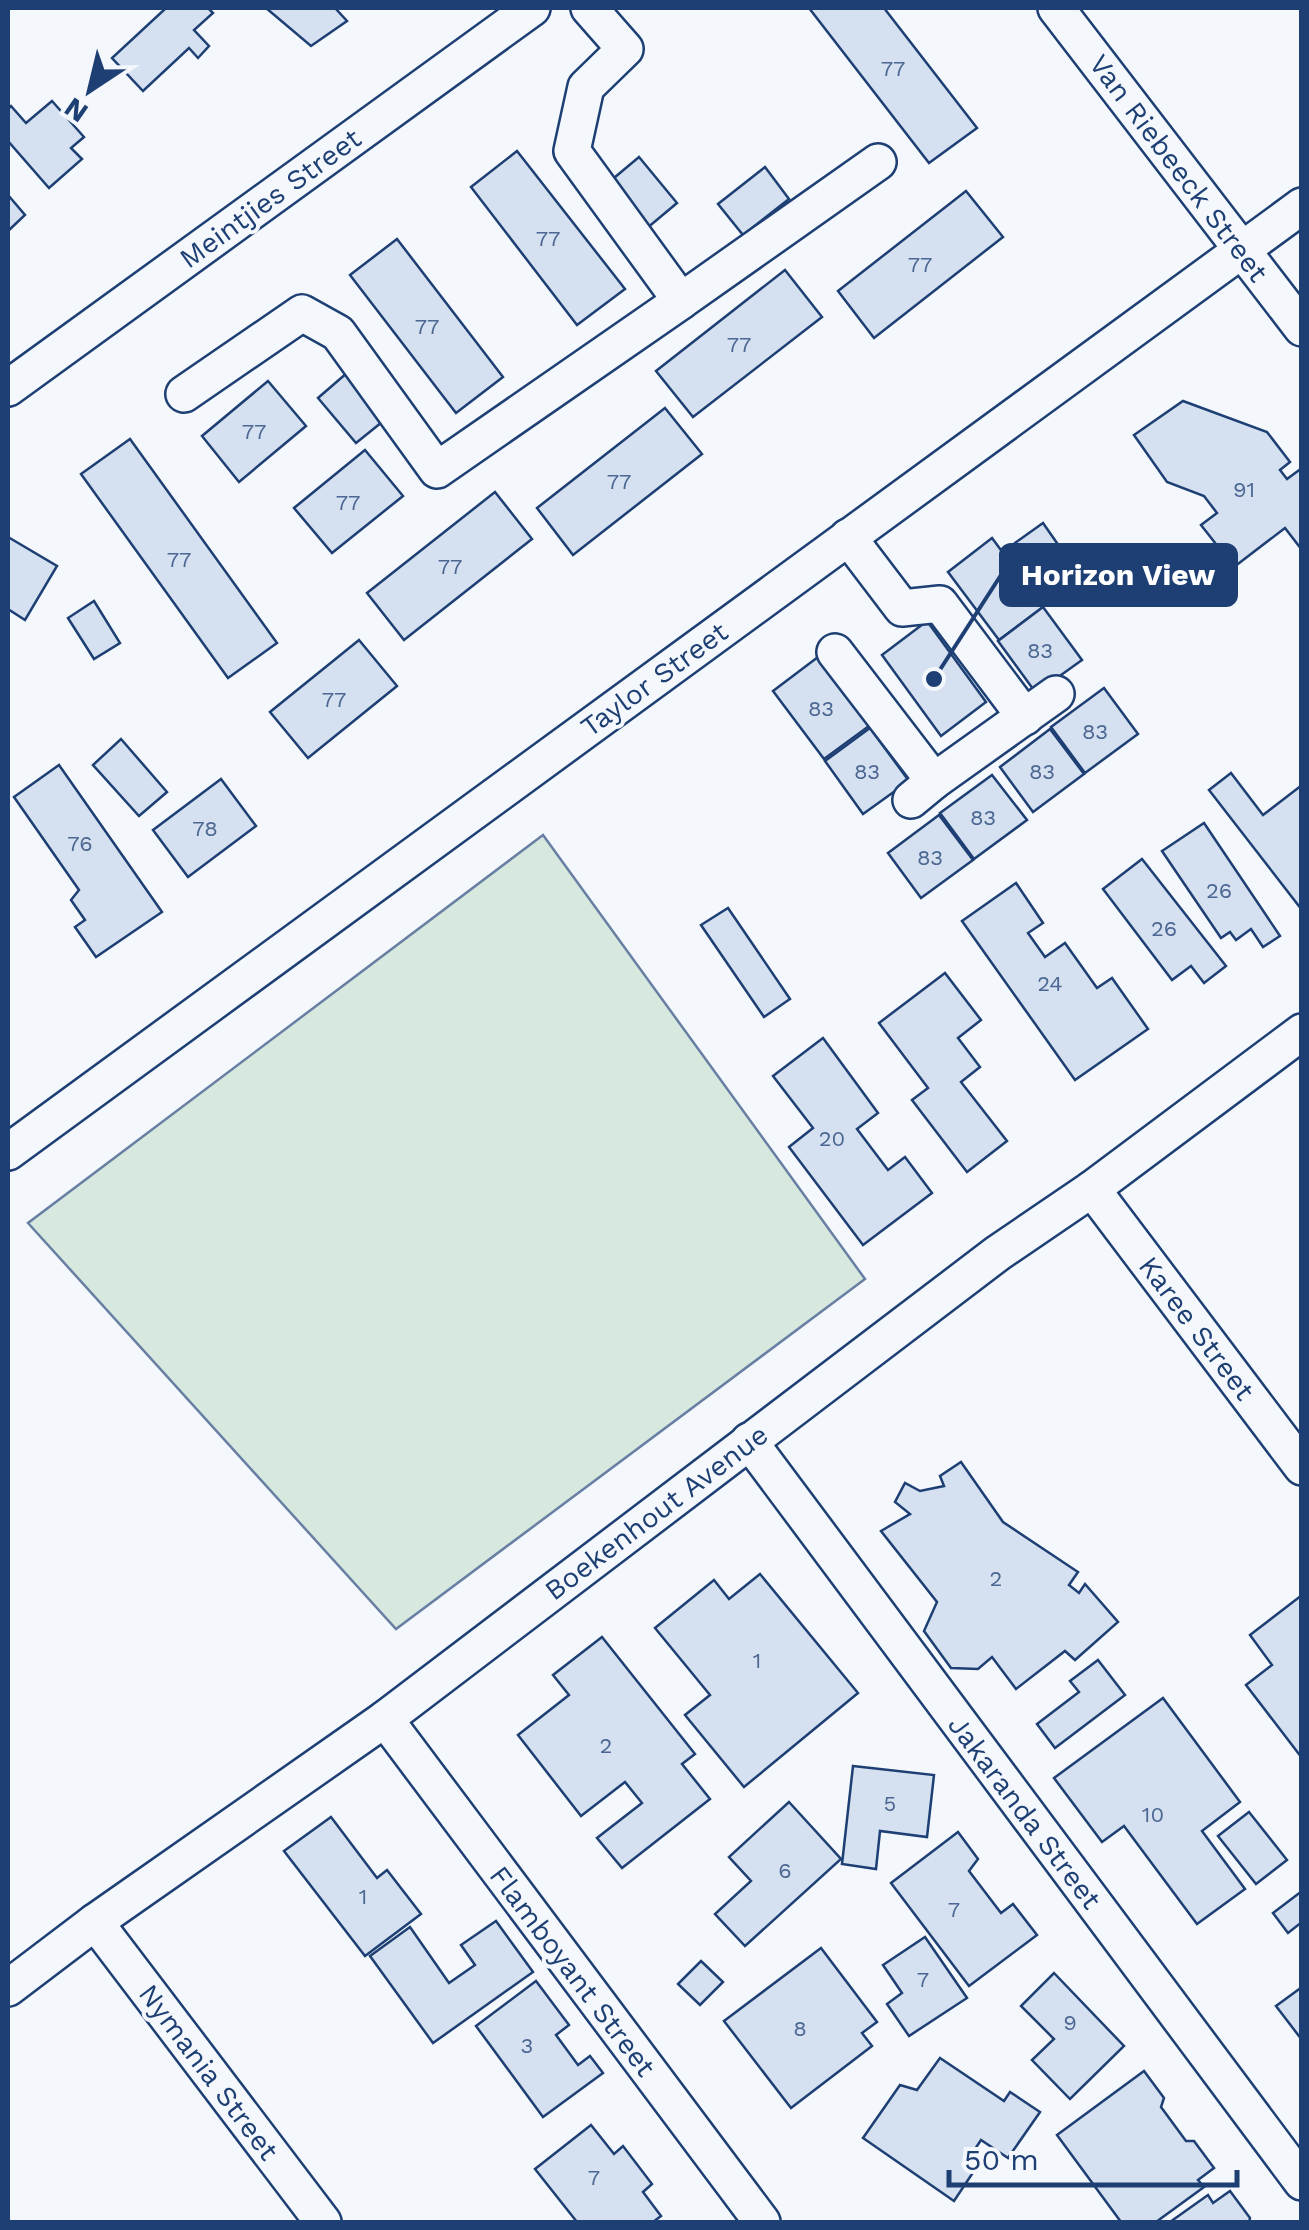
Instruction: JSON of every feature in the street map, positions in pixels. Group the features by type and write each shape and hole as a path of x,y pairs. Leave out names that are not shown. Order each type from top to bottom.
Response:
{"street":[{"name":"Meintjies Street","path":"8,388 532,8"},
{"path":"590,8 625,50 586,87 572,150 681,301"},
{"name":"Van Riebeeck Street","path":"1056,8 1302,328"},
{"path":"184,394 302,312 338,333 437,470 878,162"},
{"name":"Taylor Street","path":"8,1152 1302,206"},
{"path":"848,537 902,608 940,604 1025,717"},
{"path":"835,652 922,791 1056,694"},
{"name":"Boekenhout Avenue","path":"8,1988 385,1719 998,1253 1092,1189 1302,1032"},
{"name":"Karee Street","path":"1092,1189 1302,1468"},
{"name":"Jakaranda Street","path":"749,1441 1302,2182"},
{"name":"Flamboyant Street","path":"385,1719 762,2222"},
{"name":"Nymania Street","path":"96,1922 323,2222"}],"shaded area":[{"path":"543,835 865,1279 396,1629 28,1223"}],"building":[{"path":"166,8 208,8 213,13 194,30 209,46 198,58 189,48 143,91 112,58"},
{"path":"266,8 335,8 347,21 311,46"},
{"path":"809,8 884,8 977,128 929,163"},
{"path":"52,101 84,137 71,148 82,159 49,188 8,141 8,109 11,106 26,123"},
{"path":"517,151 625,289 577,325 471,187"},
{"path":"639,157 677,203 646,229 608,183"},
{"path":"765,167 789,199 743,235 718,204"},
{"path":"966,191 1003,237 874,338 838,291"},
{"path":"8,195 25,215 8,231"},
{"path":"397,239 503,377 456,413 350,275"},
{"path":"785,270 822,317 693,417 656,371"},
{"path":"348,372 387,418 356,443 318,398"},
{"path":"268,381 306,426 239,482 202,436"},
{"path":"1183,401 1267,432 1290,462 1280,470 1287,479 1302,468 1302,550 1285,528 1234,567 1201,525 1217,513 1204,496 1167,482 1134,435"},
{"path":"665,408 702,454 573,555 537,508"},
{"path":"130,439 277,643 228,678 81,474"},
{"path":"365,450 403,496 332,553 294,508"},
{"path":"495,492 532,539 404,640 367,593"},
{"path":"1043,523 1087,586 1060,605 1015,543"},
{"path":"8,537 57,566 25,620 8,609"},
{"path":"992,538 1043,607 999,640 948,572"},
{"path":"94,601 120,643 94,659 68,618"},
{"path":"1043,607 1082,660 1036,693 998,641"},
{"path":"927,621 986,702 941,736 882,655"},
{"path":"359,640 397,686 308,758 270,712"},
{"path":"818,657 869,726 824,759 773,691"},
{"path":"1104,688 1138,734 1085,773 1051,727"},
{"path":"870,728 909,781 863,814 825,761"},
{"path":"1050,729 1084,774 1033,812 1000,767"},
{"path":"121,739 167,792 139,816 93,765"},
{"path":"59,765 162,912 96,957 75,927 85,920 71,900 79,890 14,797"},
{"path":"1231,773 1263,815 1302,785 1302,910 1209,790"},
{"path":"992,775 1027,820 974,859 940,813"},
{"path":"221,779 256,826 188,877 153,830"},
{"path":"939,815 973,860 921,898 888,853"},
{"path":"1204,823 1280,936 1263,947 1251,929 1236,940 1230,932 1221,938 1162,851"},
{"path":"1142,859 1226,966 1204,983 1191,966 1172,980 1103,889"},
{"path":"1016,883 1043,923 1028,933 1045,957 1065,943 1097,988 1112,978 1148,1029 1075,1080 962,921"},
{"path":"728,908 790,999 764,1017 701,925"},
{"path":"945,973 981,1020 958,1038 980,1067 961,1082 1007,1141 967,1172 912,1100 928,1088 879,1023"},
{"path":"823,1038 878,1113 857,1129 888,1170 905,1157 932,1193 863,1245 789,1147 813,1128 773,1076"},
{"path":"961,1462 1003,1522 1078,1572 1069,1585 1079,1593 1085,1584 1118,1622 1075,1660 1065,1651 1016,1689 992,1657 978,1669 951,1668 924,1631 937,1602 881,1531 910,1514 895,1502 905,1483 920,1491 944,1486 940,1476"},
{"path":"760,1574 858,1693 744,1787 685,1715 710,1695 655,1628 714,1580 729,1599"},
{"path":"1302,1595 1302,1758 1246,1685 1272,1665 1250,1635"},
{"path":"602,1637 695,1754 682,1764 710,1799 622,1868 597,1838 642,1803 625,1782 581,1816 518,1735 569,1695 553,1675"},
{"path":"1098,1660 1125,1695 1055,1748 1037,1724 1079,1692 1070,1681"},
{"path":"1163,1698 1240,1802 1202,1831 1245,1889 1197,1924 1124,1826 1102,1842 1054,1778"},
{"path":"853,1766 934,1775 927,1837 880,1831 876,1869 842,1864"},
{"path":"789,1802 841,1859 745,1946 715,1914 751,1881 729,1857"},
{"path":"1249,1812 1287,1860 1256,1884 1218,1836"},
{"path":"331,1817 377,1878 387,1870 421,1914 365,1956 284,1851"},
{"path":"958,1832 978,1859 969,1871 1001,1913 1013,1904 1037,1935 969,1986 891,1883"},
{"path":"1302,1891 1302,1922 1288,1933 1273,1913"},
{"path":"496,1921 533,1972 433,2043 370,1956 410,1927 449,1983 475,1965 461,1945"},
{"path":"925,1937 967,1998 909,2036 887,2004 902,1993 883,1965"},
{"path":"821,1948 877,2022 862,2033 872,2046 791,2108 724,2021"},
{"path":"701,1961 723,1982 700,2005 678,1984"},
{"path":"1054,1973 1124,2046 1070,2099 1032,2060 1054,2039 1021,2006"},
{"path":"536,1981 569,2025 556,2035 578,2065 590,2056 603,2073 543,2117 476,2026"},
{"path":"1302,1987 1302,2040 1276,2006"},
{"path":"940,2058 1004,2101 1010,2092 1040,2112 1008,2158 981,2140 971,2155 980,2162 954,2201 863,2138 900,2085 917,2090"},
{"path":"1144,2071 1164,2098 1161,2107 1186,2141 1194,2141 1214,2168 1198,2180 1204,2187 1156,2222 1121,2222 1057,2135"},
{"path":"591,2125 614,2154 623,2146 652,2184 643,2192 661,2216 653,2222 577,2222 535,2169"},
{"path":"1230,2191 1249,2222 1170,2222 1208,2195 1213,2203"}],"place":[{"name":"Horizon View","path":"934,679"}]}
